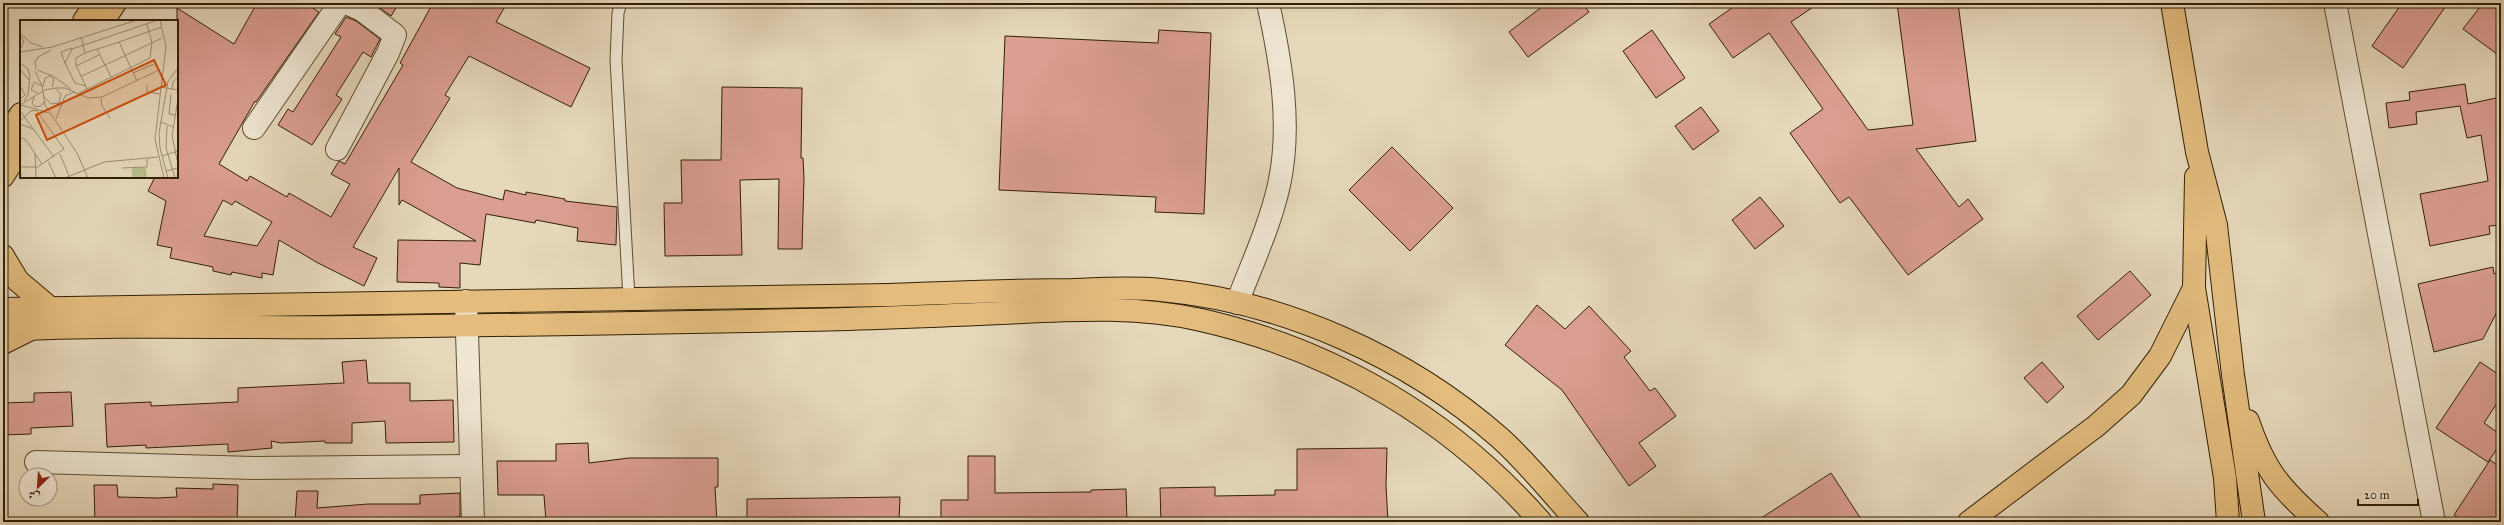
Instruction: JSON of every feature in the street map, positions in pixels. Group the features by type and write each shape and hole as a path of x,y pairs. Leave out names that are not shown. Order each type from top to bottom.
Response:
{"main road":[{"path":"85,20 96,3"},
{"path":"105,20 115,3"},
{"path":"2172,3 2197,152 2216,225 2233,375 2254,522"},
{"path":"3,141 20,116"},
{"path":"3,176 20,150"},
{"path":"2197,152 2194,288 2225,478 2228,522"},
{"path":"3,256 18,281 50,308"},
{"path":"1969,522 2096,426 2131,395 2160,356 2194,288"},
{"path":"3,309 889,295 1016,290 1159,290 1238,303 1335,335 1374,352 1457,405 1500,438 1578,522"},
{"path":"3,330 466,327 885,318 1111,309 1198,319 1258,336 1291,348 1373,385 1425,416 1474,455 1521,499 1541,522"},
{"path":"3,343 31,329"},
{"path":"2233,375 2256,443 2268,469 2285,493 2318,522"}],"street":[{"path":"254,128 340,3"},
{"path":"337,150 388,53 395,35 362,10 346,3"},
{"path":"1238,303 1271,216 1279,184 1285,144 1282,86 1268,3"},
{"path":"2335,3 2434,522"},
{"path":"466,302 470,466 473,522"},
{"path":"36,462 254,468 470,466"}],"lane":[{"path":"621,3 618,13 616,60 629,299"}],"building":[{"path":"257,3 305,3 319,12 256,102 255,101 219,164 247,181 250,176 287,197 289,193 331,217 350,184 331,174 339,161 345,164 403,65 400,63 433,3 507,3 496,22 590,68 571,107 469,56 445,95 450,98 411,162 457,188 503,200 505,190 526,195 526,192 565,199 565,201 617,207 616,245 577,241 578,228 536,220 535,223 486,214 480,265 460,263 460,288 439,287 439,283 397,282 398,240 476,241 402,200 399,205 399,168 353,247 377,258 364,286 318,263 279,240 273,275 262,273 262,278 232,272 231,275 213,271 213,267 170,258 172,248 157,245 166,201 148,191 154,178 178,178 177,8 234,44","holes":["223,200 232,205 235,201 272,222 257,246 204,236"]},
{"path":"373,3 399,3 391,16"},
{"path":"1547,3 1582,3 1589,12 1528,57 1509,32"},
{"path":"1739,3 1819,3 1791,22 1868,130 1913,125 1897,3 1958,3 1976,141 1916,149 1959,207 1968,199 1983,219 1908,275 1849,197 1840,203 1790,133 1823,109 1769,33 1733,58 1709,24"},
{"path":"2402,3 2448,3 2403,68 2372,46"},
{"path":"2483,3 2501,3 2501,57 2463,29"},
{"path":"346,17 356,21 380,39 371,57 363,52 336,95 342,99 312,145 278,125 288,109 293,112 341,37 335,34"},
{"path":"1159,30 1211,33 1204,214 1155,212 1156,197 999,190 1005,36 1158,43"},
{"path":"1652,30 1685,78 1656,98 1623,51"},
{"path":"2465,84 2468,104 2501,97 2501,225 2489,226 2490,234 2430,246 2420,194 2488,181 2481,135 2467,138 2460,106 2416,112 2417,124 2389,128 2386,103 2410,100 2409,92"},
{"path":"722,87 802,88 801,158 803,158 804,178 802,249 778,249 779,179 740,180 742,255 665,256 664,203 682,203 681,160 721,160"},
{"path":"1701,107 1719,131 1693,150 1675,126"},
{"path":"1392,147 1453,208 1410,251 1349,190"},
{"path":"1760,197 1784,226 1755,249 1732,220"},
{"path":"2493,267 2494,274 2501,272 2501,304 2483,339 2434,352 2418,284"},
{"path":"2130,271 2151,295 2098,340 2077,316"},
{"path":"1537,305 1565,329 1589,306 1631,351 1624,357 1650,391 1655,388 1676,416 1639,443 1656,466 1629,486 1562,390 1505,345"},
{"path":"366,360 368,383 410,383 410,401 453,400 454,442 386,443 385,421 352,423 352,443 325,443 325,441 281,443 271,441 272,448 228,452 228,444 146,448 146,445 107,447 105,404 151,402 151,406 238,402 238,388 344,383 342,362"},
{"path":"2042,362 2064,387 2047,403 2024,378"},
{"path":"2480,362 2501,376 2501,397 2484,423 2501,435 2501,443 2488,462 2436,428"},
{"path":"71,392 73,426 31,428 31,434 3,435 3,403 34,402 34,393"},
{"path":"588,443 589,463 629,458 718,458 718,487 715,487 717,522 546,522 544,495 498,495 497,461 556,461 556,444"},
{"path":"1387,448 1386,486 1388,522 1161,522 1160,488 1215,487 1215,496 1275,495 1275,490 1297,490 1297,449"},
{"path":"968,456 995,456 995,493 1091,492 1091,490 1126,489 1127,522 941,522 941,500 968,500"},
{"path":"2490,460 2501,468 2501,522 2465,522 2454,515"},
{"path":"1831,473 1863,522 1755,522"},
{"path":"213,484 238,485 237,522 95,522 94,485 117,485 118,497 158,498 177,497 176,488 213,489"},
{"path":"297,491 318,491 317,508 368,504 420,504 420,495 460,493 460,517 446,518 446,522 295,522"},
{"path":"900,497 899,522 747,522 747,499"}]}
